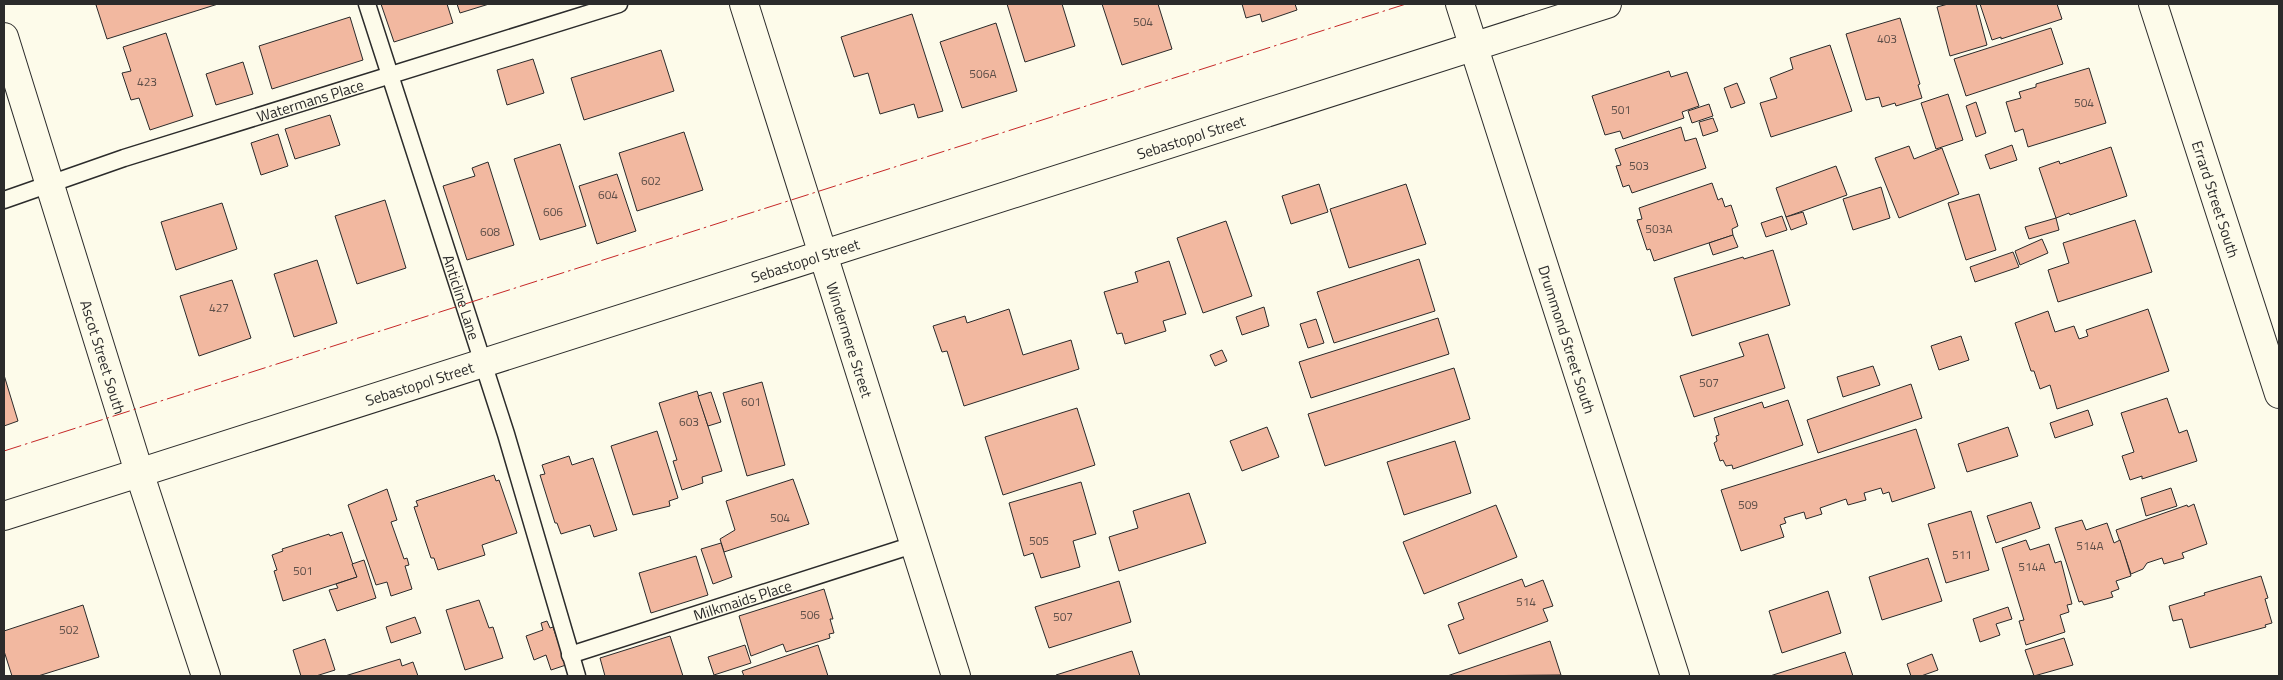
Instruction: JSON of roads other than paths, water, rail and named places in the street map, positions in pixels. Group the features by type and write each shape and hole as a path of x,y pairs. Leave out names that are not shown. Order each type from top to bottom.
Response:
{"street":[{"name":"Windermere Street","path":"744,4 916,544 956,676"},
{"name":"Drummond Street South","path":"1460,4 1675,676"},
{"name":"Sebastopol Street","path":"4,516 1606,4"},
{"name":"Errard Street South","path":"2153,4 2279,394"},
{"name":"Ascot Street South","path":"4,37 139,472 206,676"}],"lane":[{"name":"Anticline Lane","path":"367,4 506,434 577,676"},
{"name":"Watermans Place","path":"4,200 124,158 619,4"},
{"name":"Milkmaids Place","path":"570,655 916,544"}]}
